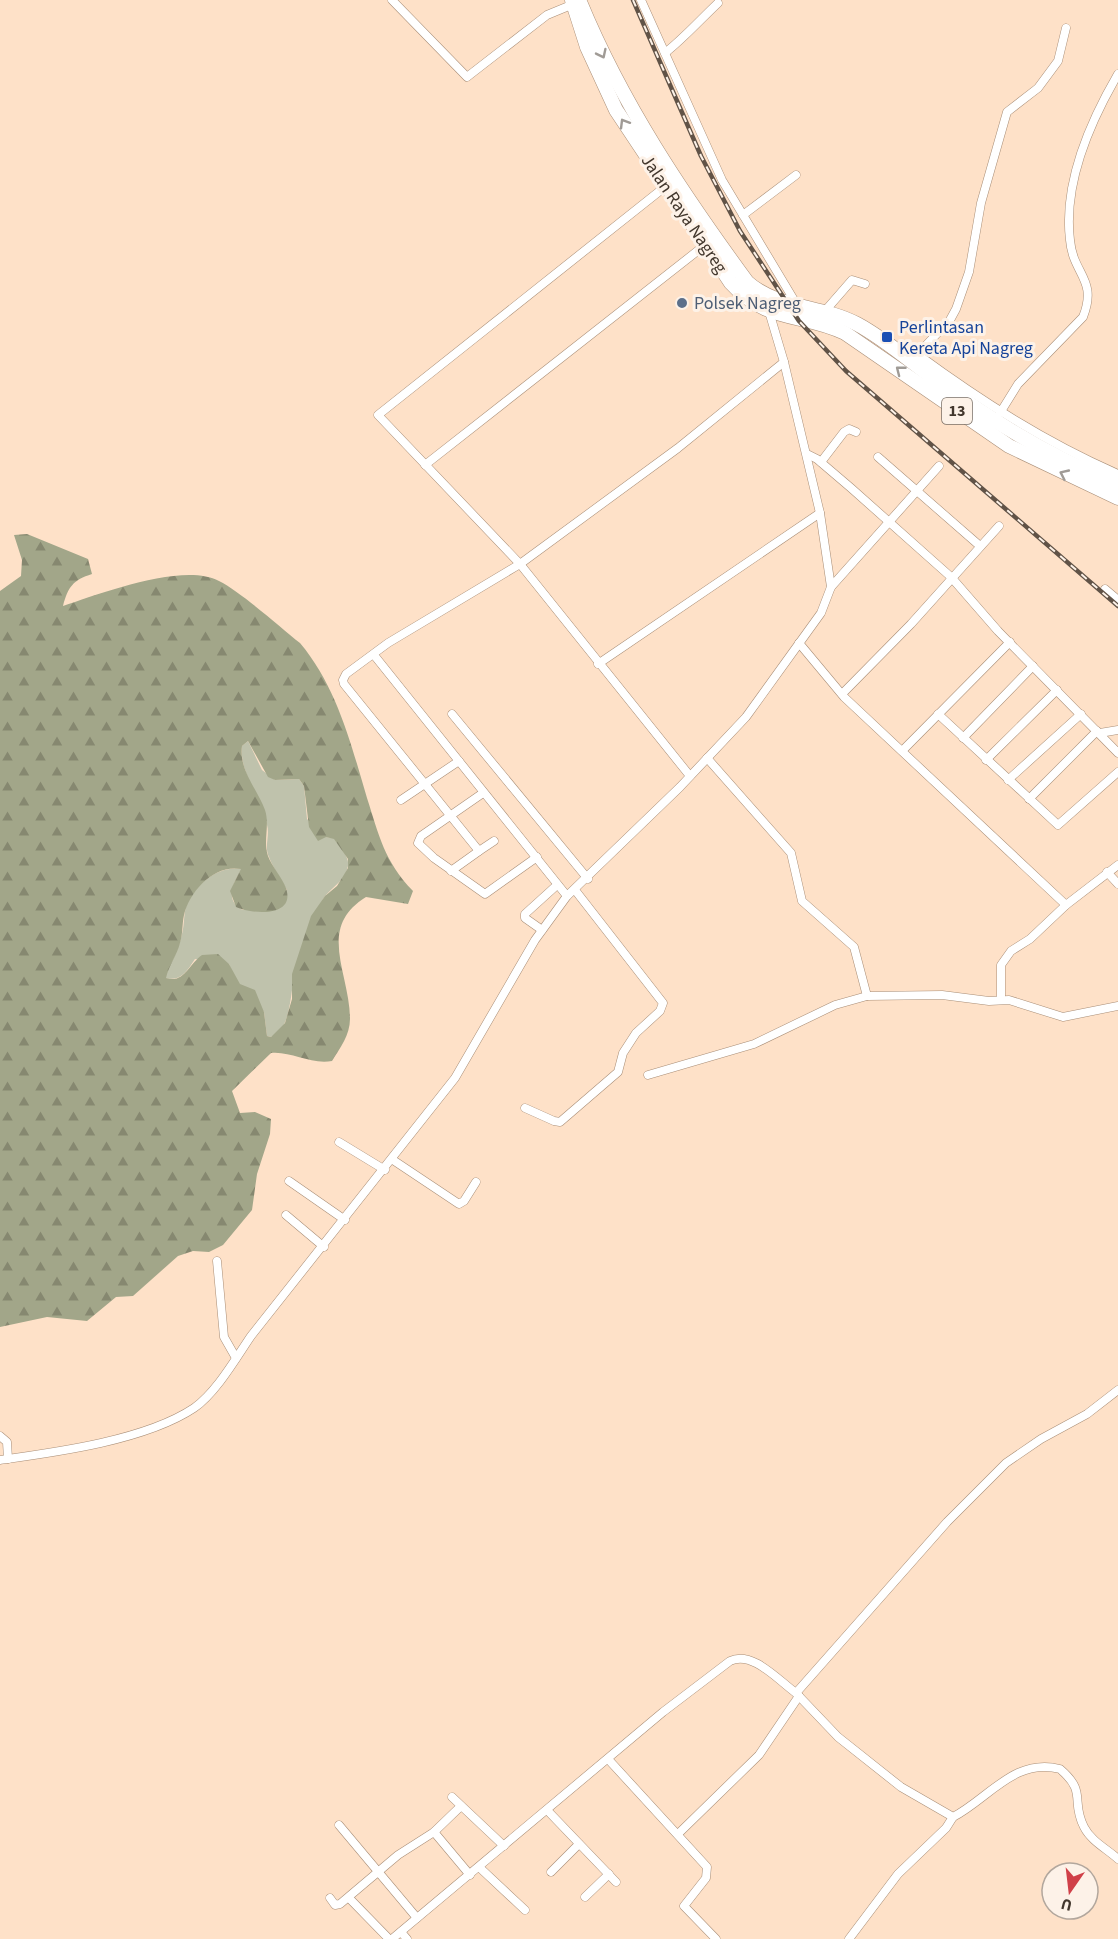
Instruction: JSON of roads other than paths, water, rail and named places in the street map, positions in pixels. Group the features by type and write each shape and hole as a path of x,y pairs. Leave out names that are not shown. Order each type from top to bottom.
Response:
{"highway":[{"name":"Jalan Raya Nagreg","path":"576,2 587,47 616,110 735,288 757,306 797,304 825,311 869,331 914,358 1020,438 1118,484"},
{"name":"Jalan Raya Nagreg","path":"576,2 642,130 747,282 769,305 845,333 1009,446 1118,498"}],"street":[{"path":"392,0 466,76 547,15 576,2"},
{"path":"641,0 722,180 797,304"},
{"path":"665,53 684,38 690,28 718,3"},
{"path":"1066,28 1058,61 1038,88 1007,112 981,203 969,272 956,309 950,320 914,358 1000,413 1067,451 1118,474"},
{"path":"1000,413 1018,384 1083,317 1088,303 1089,287 1072,254 1069,237 1071,201 1087,135 1118,74"},
{"path":"743,215 796,175"},
{"path":"666,186 378,415 520,564 690,776"},
{"path":"425,465 705,245"},
{"path":"825,311 852,280 865,284"},
{"path":"769,305 820,513 831,588"},
{"path":"479,851 344,684 346,674 388,643 520,564 678,448 784,362"},
{"path":"821,462 844,432 849,429 856,432"},
{"path":"807,454 821,462 951,577 1010,642 1118,753"},
{"path":"878,457 980,546"},
{"path":"0,1436 7,1442 4,1459 138,1435 167,1423 196,1407 393,1160 455,1078 542,930 567,896 588,879 746,717 821,613 831,588 939,466"},
{"path":"598,664 820,513"},
{"path":"842,694 911,624 999,526"},
{"path":"1105,589 1118,600"},
{"path":"903,750 1010,642"},
{"path":"799,643 842,694 1066,905"},
{"path":"374,655 567,896"},
{"path":"963,738 1033,666"},
{"path":"986,760 1057,690"},
{"path":"452,714 588,879"},
{"path":"938,714 1060,825 1118,772"},
{"path":"1008,780 1081,714"},
{"path":"1029,799 1099,732 1118,730"},
{"path":"707,758 788,849 793,859 802,901 854,947 867,996"},
{"path":"400,800 459,761"},
{"path":"483,793 421,836 418,843 451,871 485,894 537,857"},
{"path":"451,871 494,842"},
{"path":"1001,999 1000,975 1005,958 1030,939 1066,905 1118,865"},
{"path":"1107,872 1118,884"},
{"path":"542,930 525,918 525,914 557,885"},
{"path":"525,1108 560,1122 618,1072 626,1047 642,1025 660,1011 663,1003 575,890"},
{"path":"648,1075 754,1044 835,1005 867,996 942,995 990,1001 1001,999 1019,1002 1063,1017 1118,1006"},
{"path":"339,1142 385,1170"},
{"path":"393,1160 459,1204 464,1201 476,1182"},
{"path":"289,1180 345,1220"},
{"path":"286,1215 324,1247"},
{"path":"217,1261 224,1337 236,1358"},
{"path":"679,1833 759,1755 797,1694 947,1522 1006,1463 1041,1439 1087,1414 1118,1390"},
{"path":"349,1898 391,1939 663,1712 738,1658 753,1660 797,1694 838,1737 902,1787 953,1817"},
{"path":"608,1759 679,1833 708,1870 706,1878 684,1906 716,1939"},
{"path":"849,1939 898,1874 946,1828 953,1817 1010,1776 1027,1768 1060,1768 1077,1787 1080,1818 1085,1829 1118,1859"},
{"path":"452,1797 504,1846"},
{"path":"330,1898 337,1905 349,1898 398,1855 434,1832 461,1806"},
{"path":"547,1810 616,1882"},
{"path":"339,1825 417,1918"},
{"path":"434,1832 470,1875"},
{"path":"551,1872 579,1844"},
{"path":"479,1867 525,1910"},
{"path":"585,1897 609,1874"},
{"path":"401,1932 407,1939"}],"railway":[{"path":"633,0 701,156 740,231 799,321 846,371 1118,606"}],"place":[{"name":"Polsek Nagreg","path":"682,303"},
{"name":"Perlintasan Kereta Api Nagreg","path":"887,337"}]}
